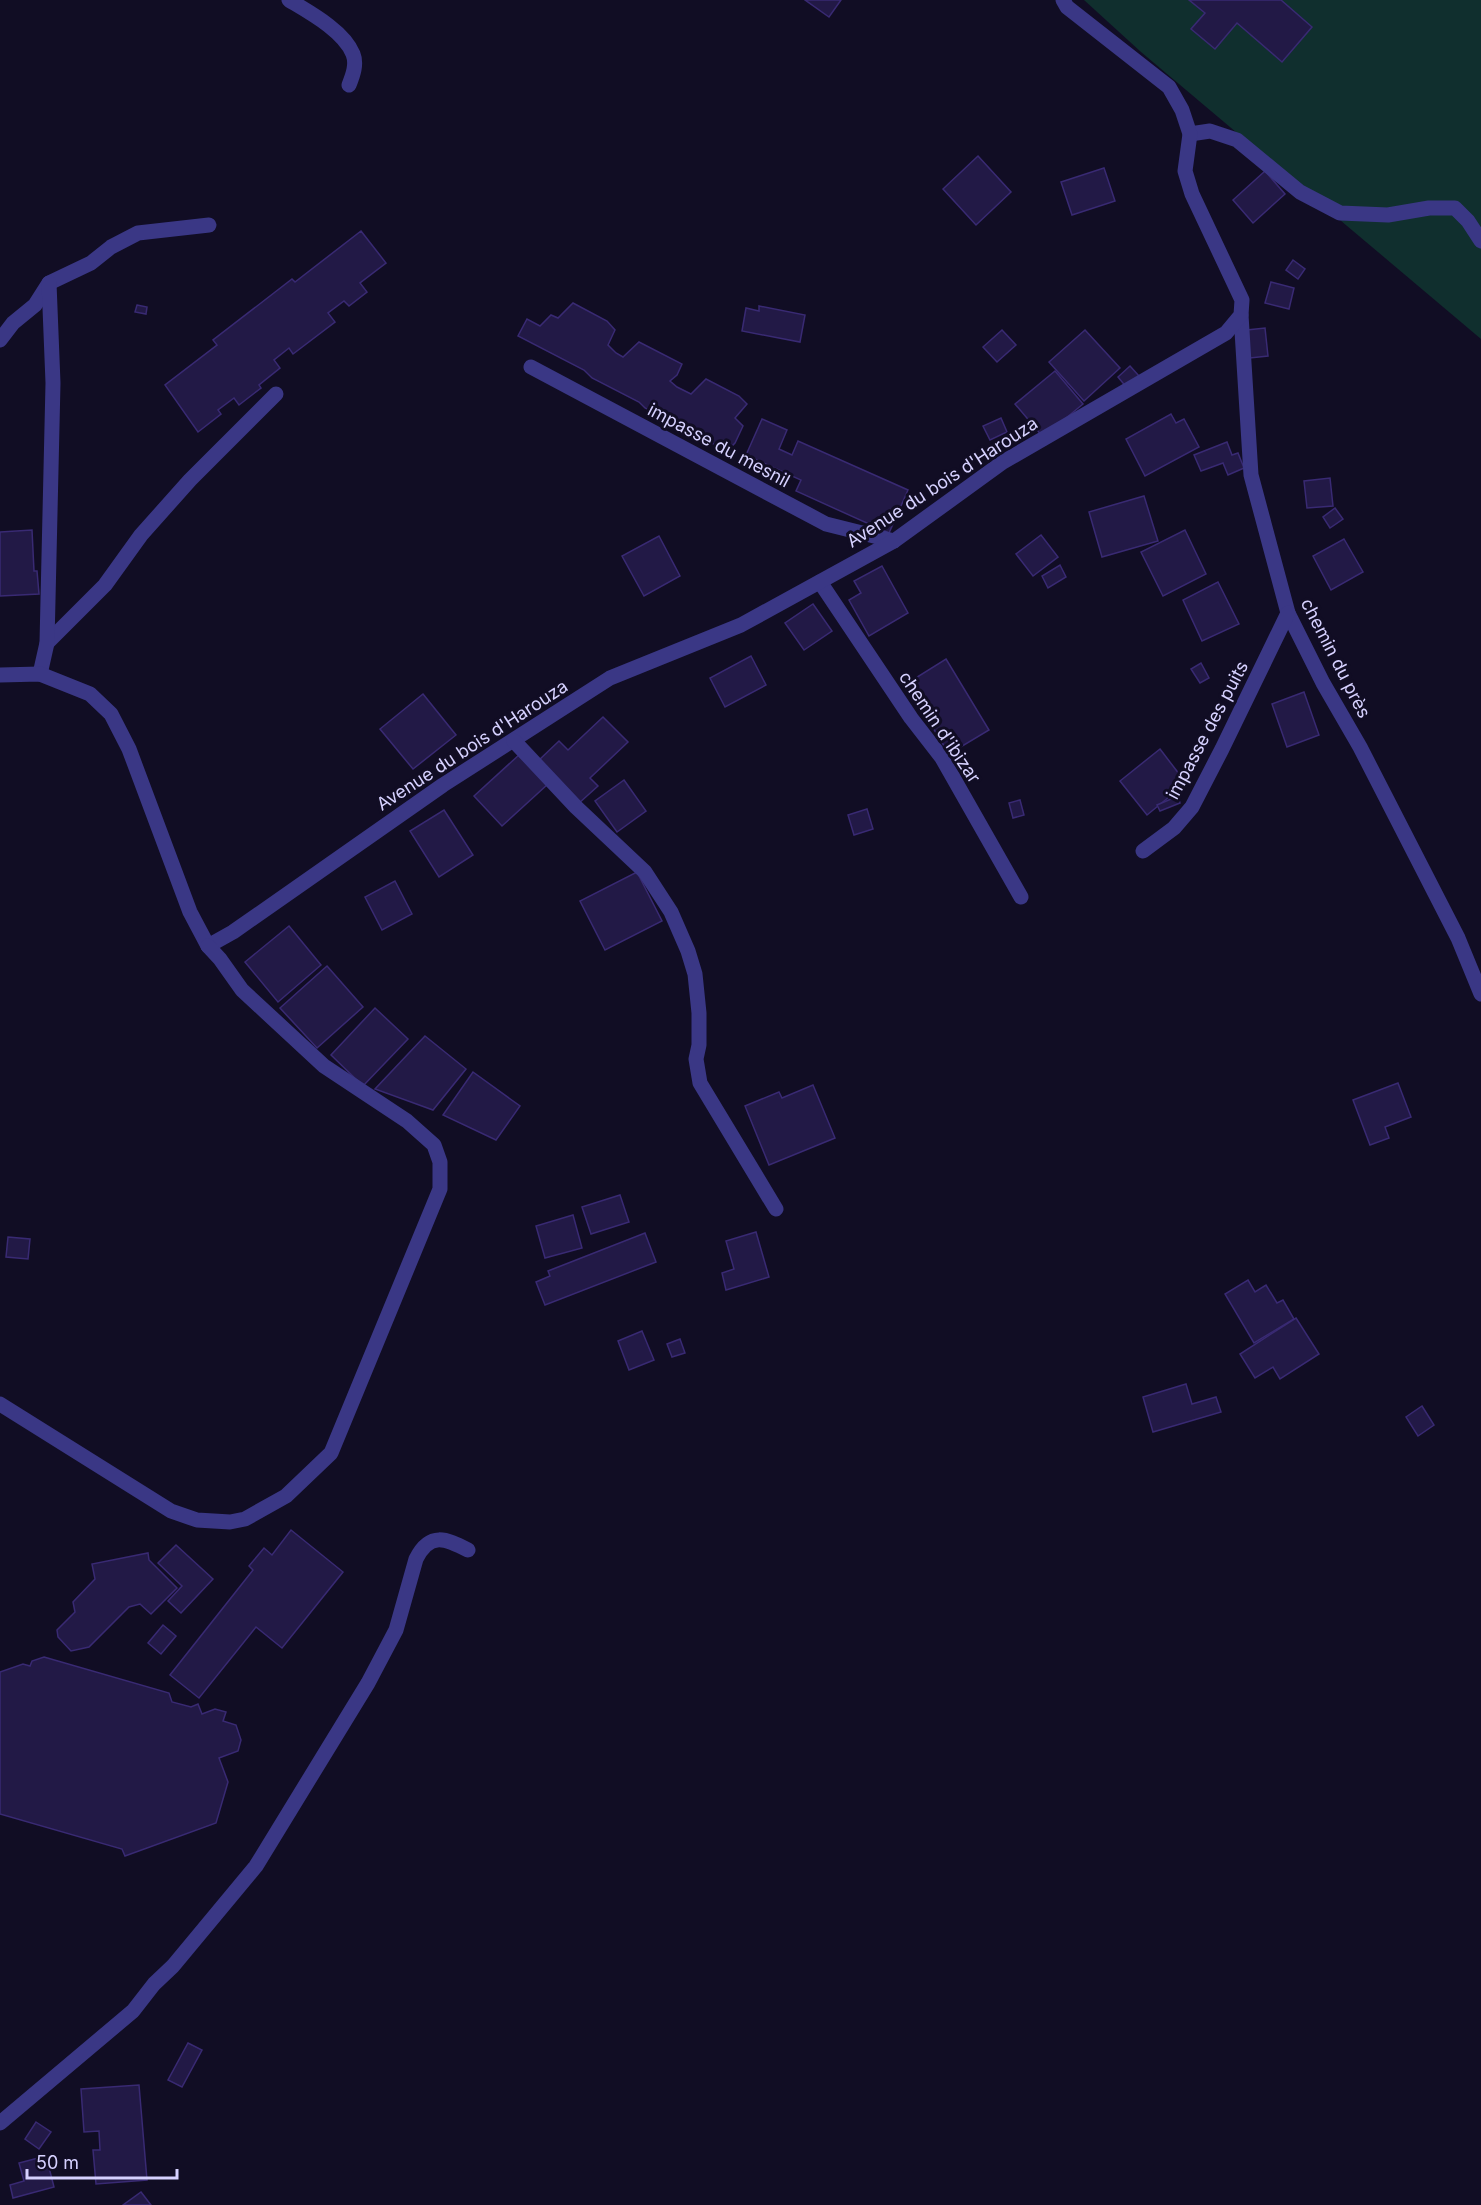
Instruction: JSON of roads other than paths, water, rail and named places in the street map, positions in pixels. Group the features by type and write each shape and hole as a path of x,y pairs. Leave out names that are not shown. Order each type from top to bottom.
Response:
{"street":[{"path":"289,0 320,19 345,40 354,55 355,70 349,85"},
{"path":"1063,0 1067,7 1169,87 1182,110 1190,134 1210,131 1237,140 1300,192 1340,213 1388,215 1429,208 1455,208 1468,221 1481,241"},
{"name":"chemin du près","path":"1190,134 1185,171 1192,194 1242,300 1251,475 1288,613 1458,938 1481,994"},
{"path":"0,340 13,323 35,305 49,283 91,263 111,247 138,233 209,225"},
{"path":"40,674 47,643 53,383 49,283"},
{"name":"Avenue du bois d'Harouza","path":"208,946 233,932 443,785 610,678 741,625 894,541 1003,462 1226,333 1241,315"},
{"name":"impasse du mesnil","path":"531,367 826,524 894,541"},
{"path":"47,643 105,585 141,535 189,480 276,393"},
{"name":"chemin d'ibizar","path":"820,582 904,708 942,758 1021,897"},
{"name":"impasse des puits","path":"1143,851 1174,828 1192,807 1288,613"},
{"path":"0,675 40,674 90,694 111,714 129,749 190,912 208,946 220,958 242,990 324,1066 407,1121 434,1145 440,1162 440,1189 331,1453 286,1496 245,1519 231,1522 197,1520 171,1511 0,1404"},
{"path":"514,741 576,807 645,872 671,912 688,951 698,990 699,1045 696,1059 700,1083 776,1209"},
{"path":"0,2123 133,2011 256,1866 368,1683 396,1630 416,1558 421,1550 436,1540 446,1539 468,1550"}]}
